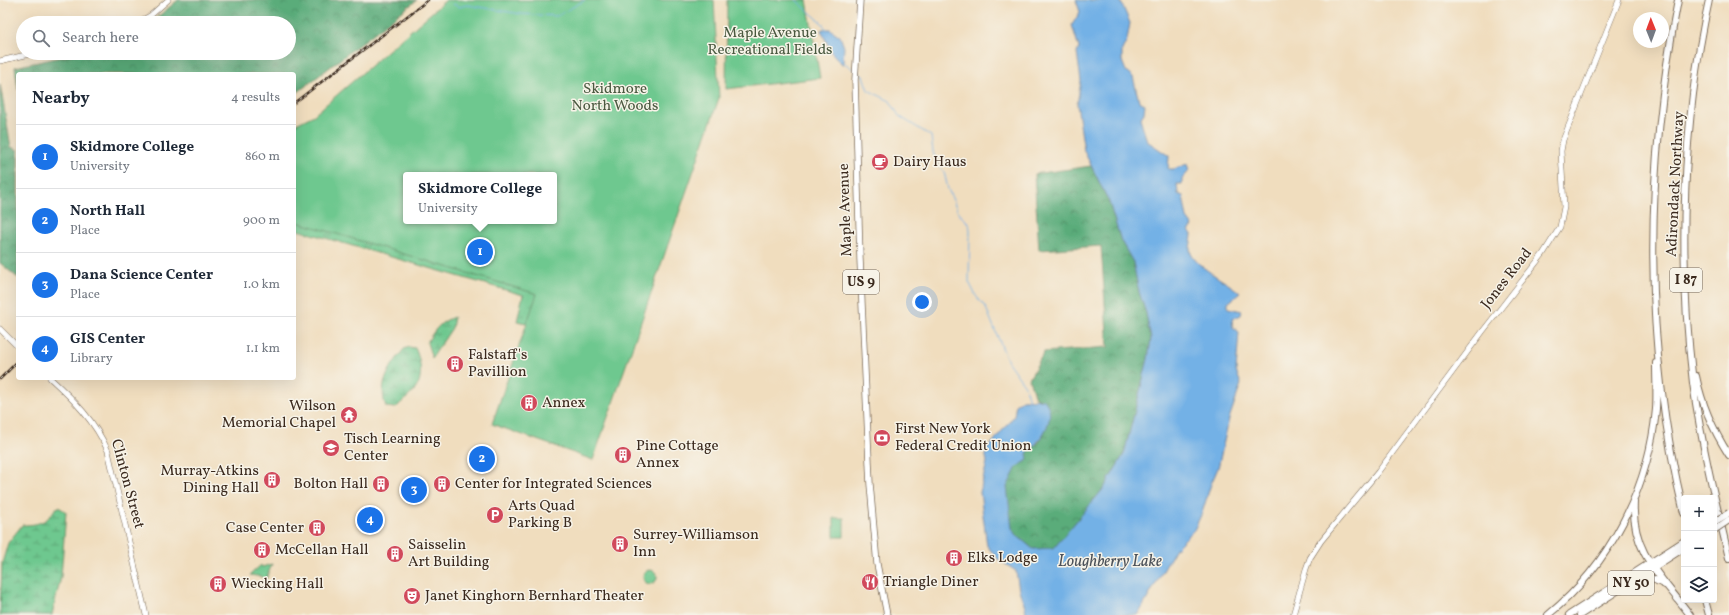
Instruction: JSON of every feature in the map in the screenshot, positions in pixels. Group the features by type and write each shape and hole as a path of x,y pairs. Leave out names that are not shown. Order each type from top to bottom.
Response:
{"highway":[{"name":"Adirondack Northway","path":"1678,0 1662,90 1653,225 1655,330 1668,431 1681,498"},
{"name":"Adirondack Northway","path":"1709,0 1696,76 1687,183 1685,237 1689,338 1694,384 1708,468 1729,558"},
{"path":"1548,615 1575,591 1599,562 1613,541 1634,498 1649,455 1656,411 1655,330"},
{"path":"1689,338 1701,400 1710,423 1729,455"},
{"path":"1634,498 1637,536 1652,566 1690,615"},
{"path":"1717,520 1729,513"},
{"path":"1717,528 1729,520"},
{"name":"NY 50","path":"1569,615 1652,566 1681,547"},
{"name":"NY 50","path":"1580,615 1632,582 1652,566"},
{"path":"1632,582 1651,578 1659,581 1670,589"},
{"path":"1706,603 1709,615"}],"main road":[{"name":"Maple Avenue","path":"860,0 855,80 857,205 870,484 877,564 887,615"}],"street":[{"path":"150,16 168,0"},
{"name":"Jones Road","path":"1293,615 1310,558 1326,534 1378,472 1474,343 1543,254 1560,227 1564,207 1561,145 1619,0"},
{"path":"0,61 16,57"},
{"path":"0,329 16,345"},
{"name":"Clinton Street","path":"52,380 90,418 108,451 146,615"}],"green space":[{"path":"178,0 417,0 296,93 296,72 16,72 16,75 15,67 48,60 296,60 296,16 159,16"},
{"name":"Skidmore North Woods","path":"446,0 714,0 719,98 593,460 492,424 537,294 296,222 296,124 314,115"},
{"name":"Maple Avenue Recreational Fields","path":"727,0 807,0 820,78 726,89"},
{"path":"0,84 11,147 16,149 16,276 0,263"},
{"path":"1091,166 1109,202 1121,241 1133,262 1151,339 1148,359 1124,454 1104,488 1054,548 1033,549 1015,534 1012,528 1007,496 1008,481 1013,472 1025,455 1039,442 1048,423 1049,409 1047,404 1042,400 1035,398 1029,379 1044,352 1108,347 1101,246 1039,250 1034,174"},
{"path":"296,219 540,292 530,324 517,321 523,295 296,230"},
{"path":"454,317 452,328 432,358 427,343 429,339 441,324"},
{"path":"409,347 415,348 419,359 419,381 414,391 396,408 386,407 383,391 384,383 394,362 404,349"},
{"path":"59,507 66,512 61,577 52,615 0,615 2,563 8,543 22,525 44,521"},
{"path":"834,518 844,518 844,537 834,537"},
{"path":"272,564 266,579 263,577 250,575 261,565 262,567"},
{"path":"650,570 655,572 657,577 655,582 650,584 645,582 643,577 645,572"}],"water":[{"name":"Loughberry Lake","path":"1076,0 1121,0 1130,23 1127,40 1122,50 1122,61 1126,71 1133,77 1139,101 1145,104 1144,113 1140,119 1147,141 1169,156 1168,169 1174,169 1187,164 1189,171 1182,179 1182,184 1177,184 1178,194 1183,196 1187,218 1193,226 1189,231 1192,234 1190,250 1192,256 1204,268 1240,293 1228,303 1228,308 1242,311 1241,315 1232,319 1233,327 1239,332 1236,371 1241,384 1229,419 1218,468 1211,484 1202,513 1194,530 1176,548 1138,615 1026,615 1025,606 1019,590 1016,571 998,559 987,546 980,492 987,462 985,452 1014,416 1016,404 1022,400 1043,399 1048,405 1050,412 1047,428 1038,442 1027,453 1028,460 1017,467 1007,487 1012,528 1015,534 1033,549 1054,548 1104,488 1124,454 1148,359 1151,339 1133,262 1121,241 1109,202 1084,151 1077,104 1081,81 1077,53 1079,48 1072,25 1080,12"},
{"path":"830,29 840,36 844,47 843,65 832,53 821,30"}],"waterway":[{"path":"453,4 459,7 467,5 521,14 557,16 585,0"},
{"path":"796,0 821,22 827,30"},
{"path":"843,62 853,69"},
{"path":"858,72 863,76 868,90 890,101 899,116 931,136 933,152 937,163 944,172 948,189 959,214 969,224 969,282 976,296 986,308 1008,362 1025,386 1029,400"}],"railway":[{"path":"296,101 428,0"},
{"path":"0,379 16,363"}],"place":[{"name":"Dairy Haus","path":"880,162"},
{"name":"Skidmore College","path":"480,252"},
{"name":"Falstaff's Pavillion","path":"455,364"},
{"name":"Annex","path":"529,403"},
{"name":"Wilson Memorial Chapel","path":"349,415"},
{"name":"First New York Federal Credit Union","path":"882,438"},
{"name":"Tisch Learning Center","path":"331,448"},
{"name":"Pine Cottage Annex","path":"623,455"},
{"name":"North Hall","path":"482,459"},
{"name":"Murray-Atkins Dining Hall","path":"272,480"},
{"name":"Bolton Hall","path":"381,484"},
{"name":"Center for Integrated Sciences","path":"442,484"},
{"name":"Dana Science Center","path":"414,490"},
{"name":"Arts Quad Parking B","path":"495,515"},
{"name":"GIS Center","path":"370,520"},
{"name":"Case Center","path":"317,528"},
{"name":"Surrey-Williamson Inn","path":"620,544"},
{"name":"McCellan Hall","path":"262,550"},
{"name":"Saisselin Art Building","path":"395,554"},
{"name":"Elks Lodge","path":"954,558"},
{"name":"Triangle Diner","path":"870,582"},
{"name":"Wiecking Hall","path":"218,584"},
{"name":"Janet Kinghorn Bernhard Theater","path":"412,596"}]}
